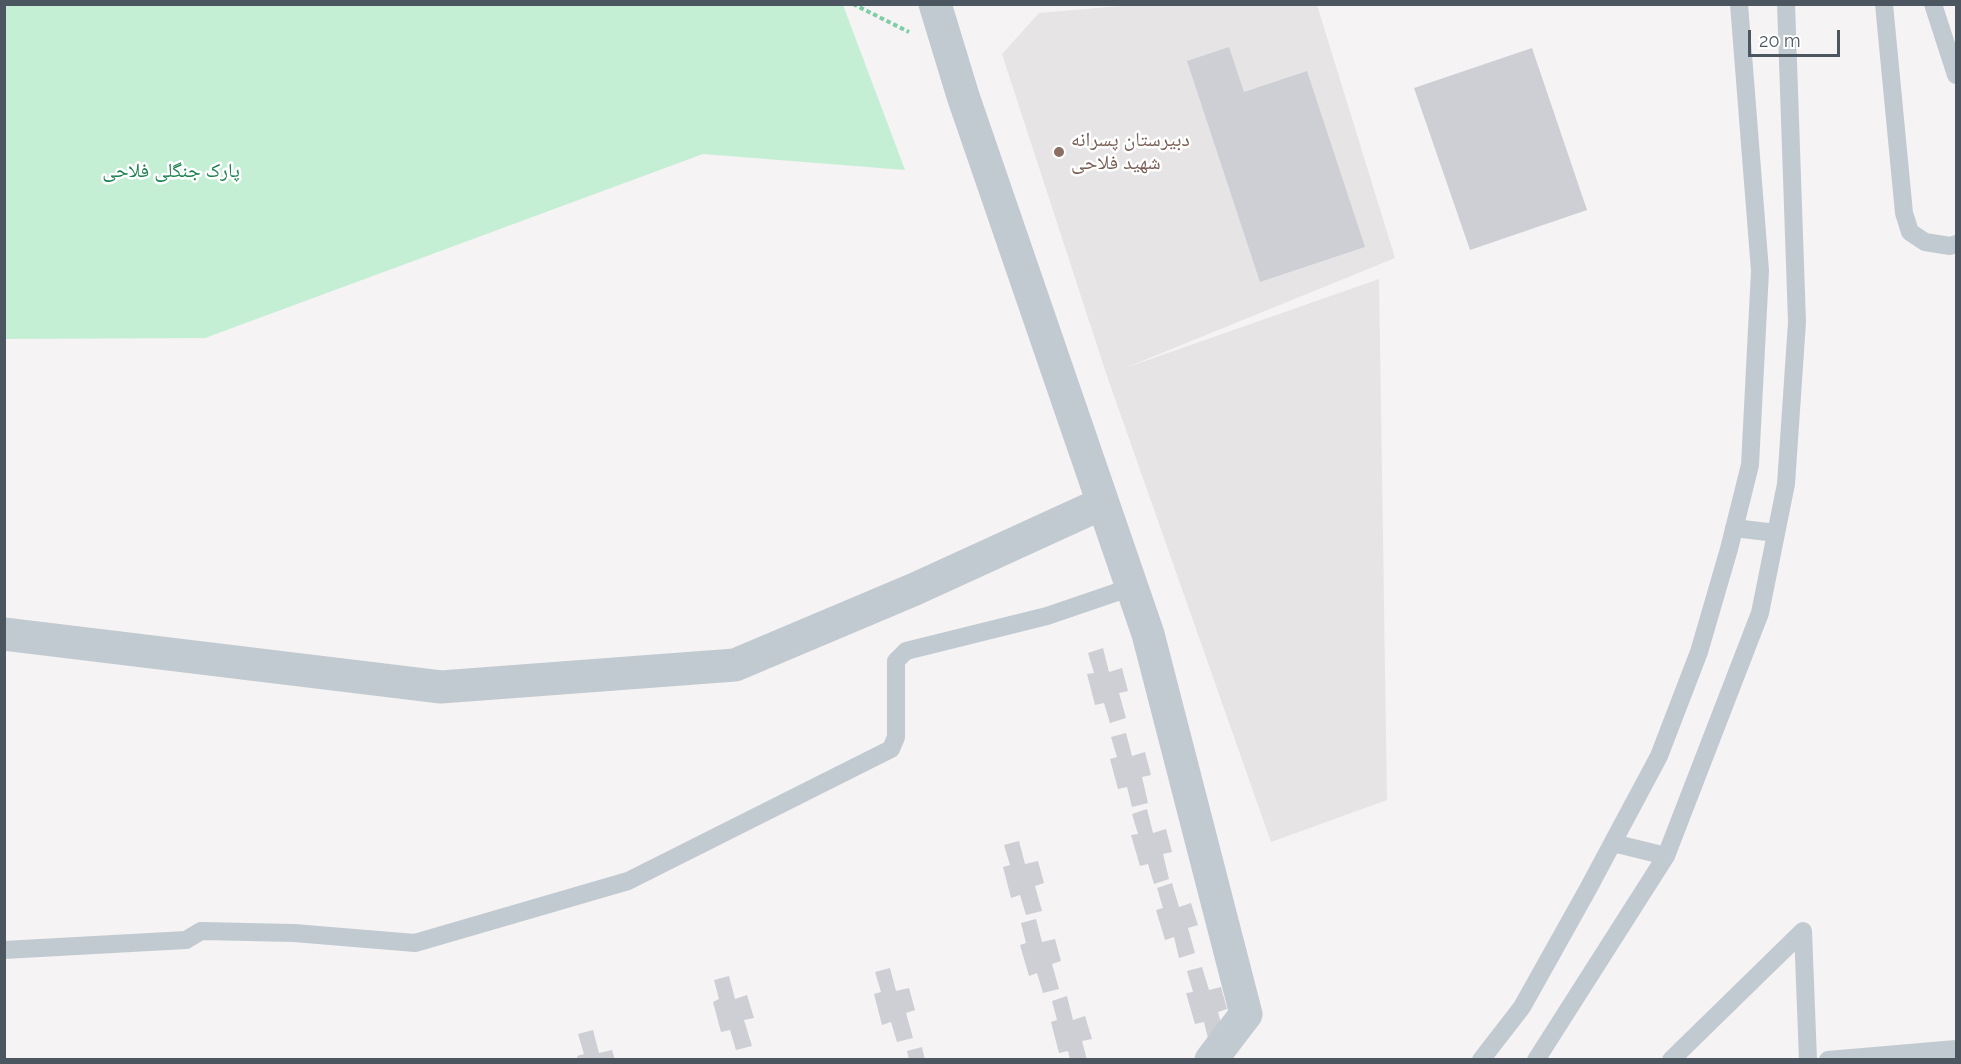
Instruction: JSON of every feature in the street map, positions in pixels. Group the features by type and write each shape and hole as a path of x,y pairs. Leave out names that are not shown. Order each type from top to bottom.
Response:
{"street":[{"path":"934,4 1148,634 1246,1014 1211,1059"},
{"path":"4,634 441,687 735,665 915,589 1103,503"}],"lane":[{"path":"1481,1059 1522,1007 1659,756 1699,652 1750,465 1760,271 1739,4"},
{"path":"1536,1059 1666,856 1760,613 1786,484 1797,322 1785,4"},
{"path":"1884,4 1904,213 1910,232 1925,242 1950,246 1956,244"},
{"path":"1933,4 1956,75"},
{"path":"1734,528 1776,533"},
{"path":"4,950 186,940 201,931 294,933 415,943 628,881 891,749 896,737 896,662 906,651 1047,616 1132,587"},
{"path":"1613,843 1666,856"},
{"path":"1671,1059 1803,931 1808,1059"},
{"path":"1828,1059 1956,1048"}],"path":[{"path":"853,4 949,51"}],"shaded area":[{"path":"1143,4 1317,5 1395,258 1125,368 1379,279 1387,800 1271,842 1107,376 1002,54 1039,13"}],"green space":[{"name":"پارک جنگلی فلاحی","path":"4,5 843,5 905,170 703,154 205,338 5,339"}],"building":[{"path":"1229,47 1244,92 1307,71 1365,247 1260,282 1187,61"},
{"path":"1532,48 1587,210 1470,250 1414,88"},
{"path":"1103,648 1109,672 1122,668 1128,691 1119,693 1126,718 1110,723 1104,703 1095,705 1087,674 1094,673 1088,653"},
{"path":"1126,733 1132,756 1145,752 1151,775 1142,777 1148,803 1132,807 1127,787 1118,789 1110,759 1117,757 1111,737"},
{"path":"1147,809 1153,833 1166,829 1172,852 1163,854 1169,879 1154,884 1148,864 1140,866 1131,835 1138,834 1132,814"},
{"path":"1019,841 1025,864 1038,861 1044,883 1035,886 1042,911 1026,915 1020,895 1011,898 1003,867 1010,865 1004,845"},
{"path":"1172,883 1179,907 1191,903 1198,925 1188,928 1195,953 1179,958 1174,937 1165,940 1156,910 1163,908 1157,888"},
{"path":"1036,919 1042,942 1055,939 1061,961 1052,964 1059,989 1043,993 1037,973 1029,976 1020,945 1026,943 1021,923"},
{"path":"1202,967 1209,990 1221,987 1227,1009 1218,1012 1225,1037 1209,1042 1204,1022 1195,1024 1186,993 1193,992 1187,971"},
{"path":"890,968 896,991 909,988 915,1010 906,1013 913,1038 897,1042 891,1022 882,1025 874,994 881,992 875,972"},
{"path":"729,976 735,999 747,995 754,1018 744,1020 752,1046 736,1050 730,1030 721,1032 713,1002 719,999 714,980"},
{"path":"1067,996 1073,1020 1085,1016 1092,1039 1082,1041 1087,1060 1070,1060 1068,1051 1059,1053 1051,1022 1057,1020 1052,1001"},
{"path":"593,1030 599,1053 612,1050 615,1060 578,1060 577,1056 584,1054 578,1034"},
{"path":"922,1047 925,1060 909,1060 907,1051"}],"place":[{"name":"دبیرستان پسرانه شهید فلاحی","path":"1059,152"}]}
